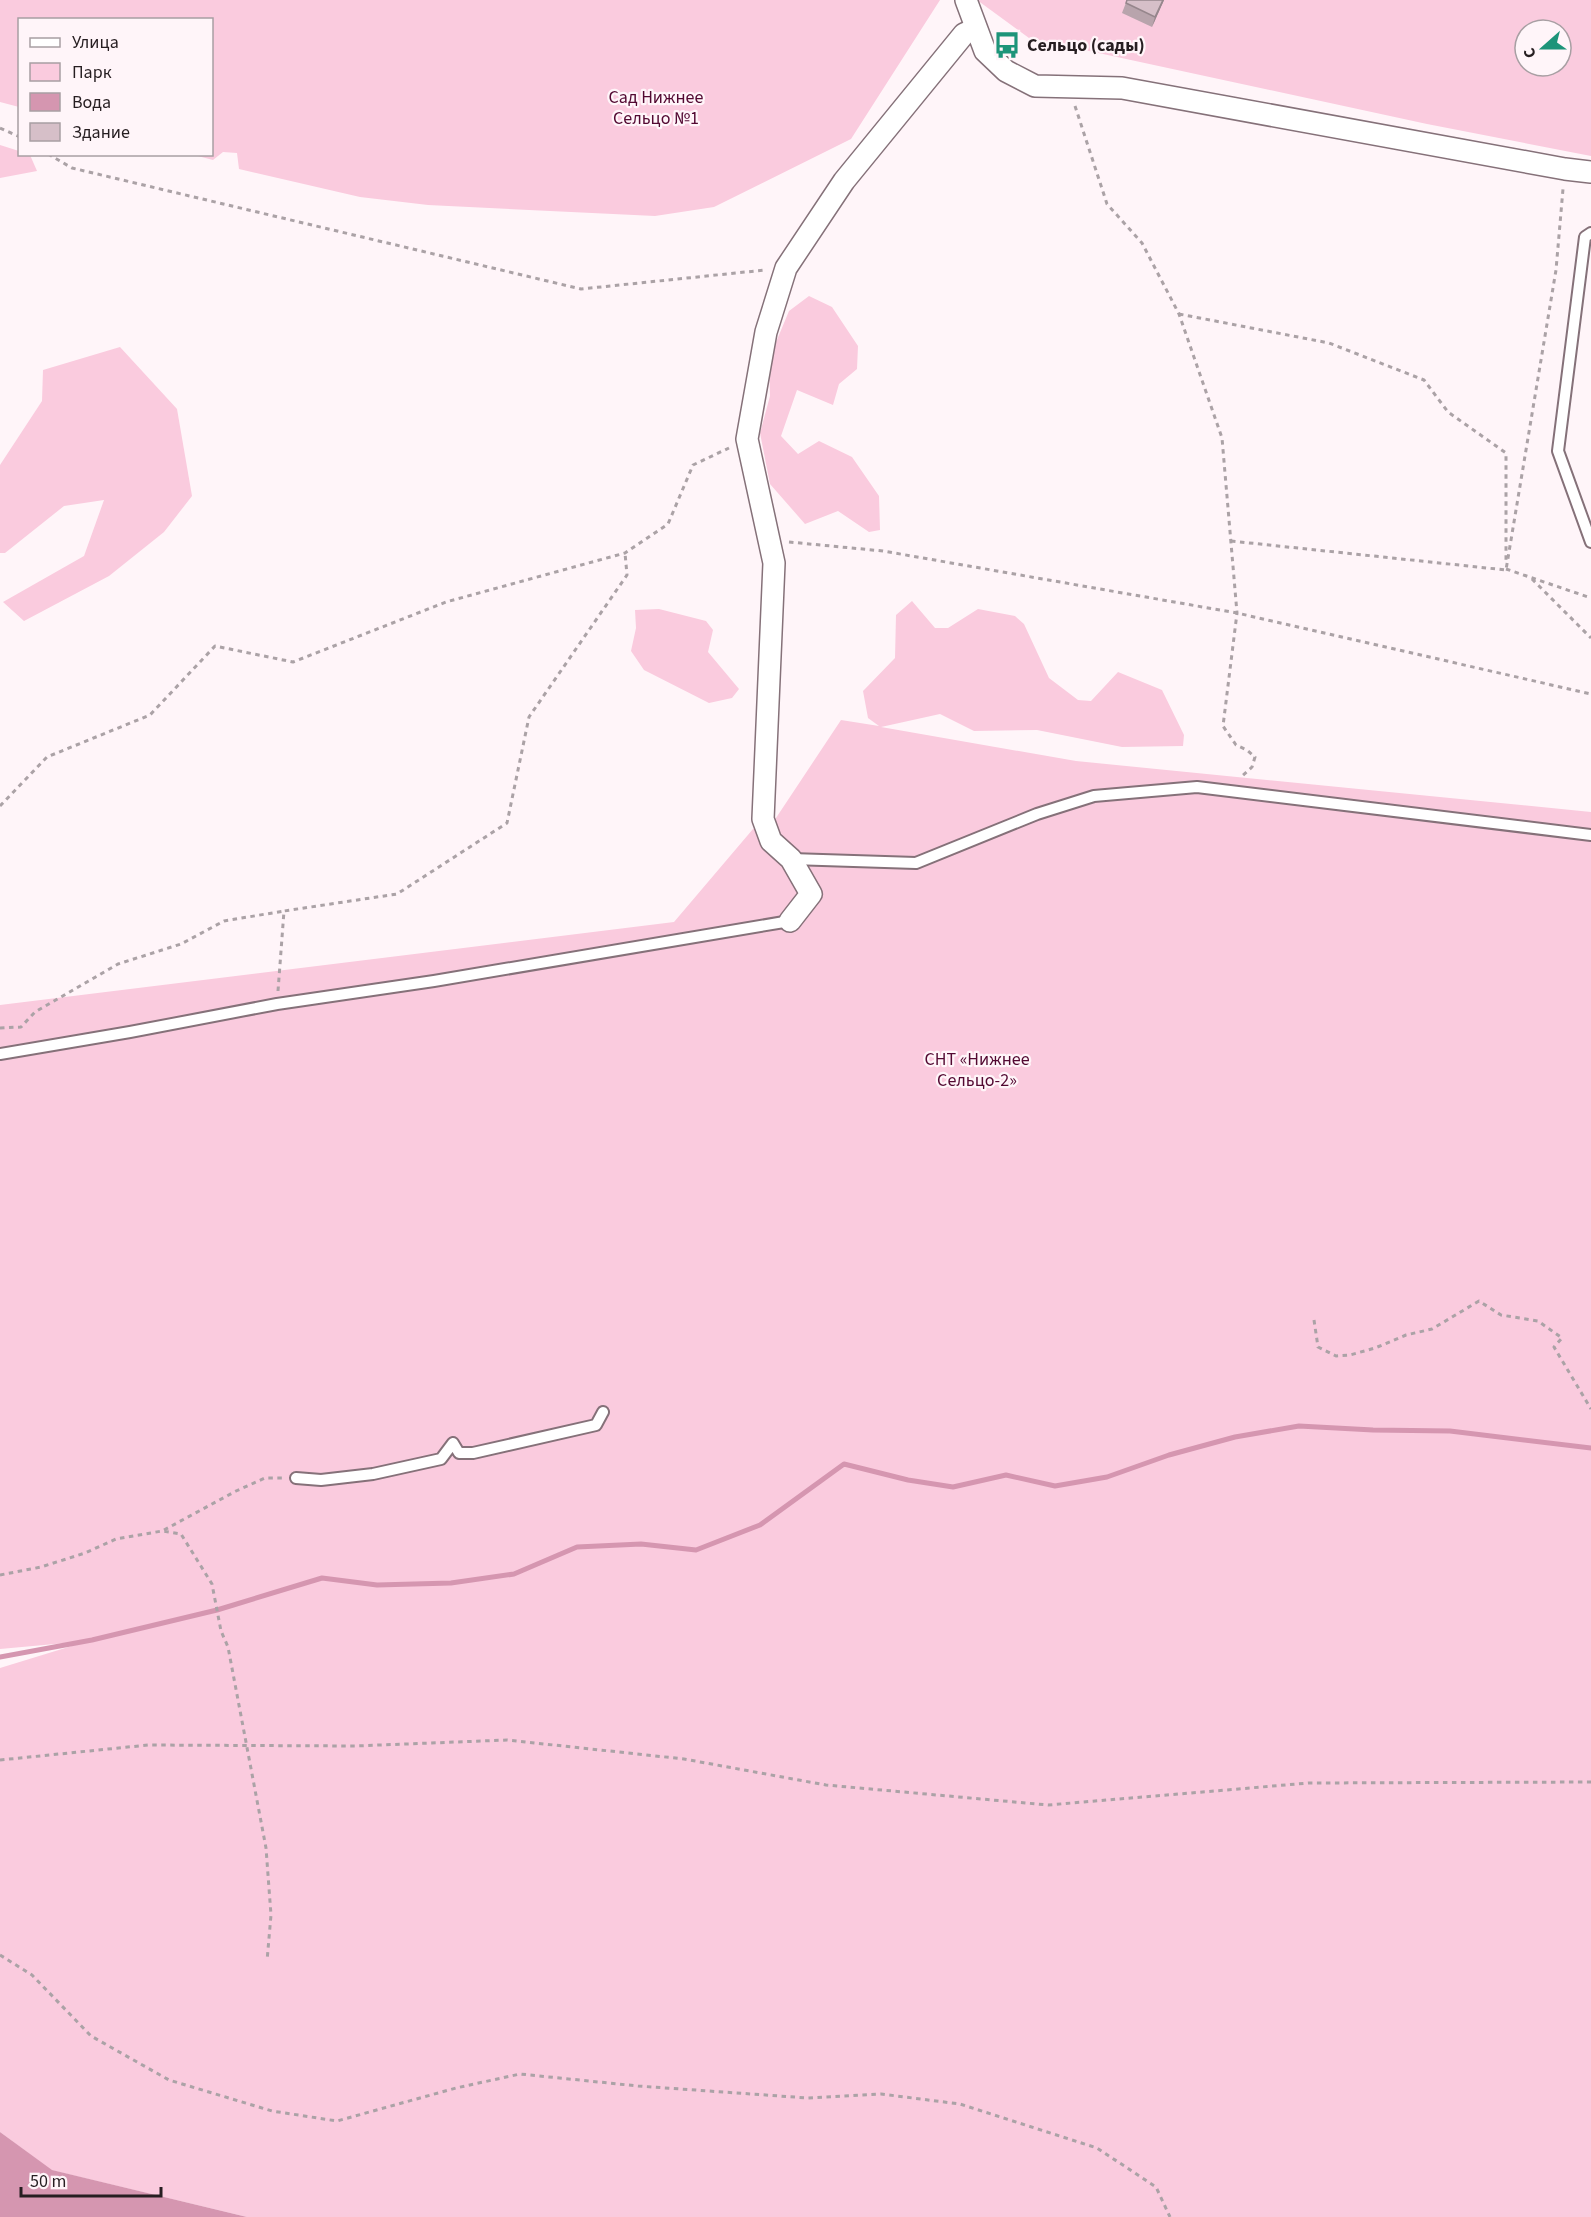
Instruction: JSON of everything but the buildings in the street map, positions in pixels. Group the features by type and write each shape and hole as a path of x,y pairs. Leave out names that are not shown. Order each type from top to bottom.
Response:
{"street":[{"path":"966,0 975,28 986,51 1006,71 1035,86 1122,88 1591,172"},
{"path":"790,921 811,894 791,859 771,841 763,819 774,563 747,439 766,332 786,268 844,181 964,34 975,28"}],"lane":[{"path":"1591,233 1585,237 1558,452 1591,542"},
{"path":"791,859 916,863 1037,814 1094,796 1197,787 1591,835"},
{"path":"0,1054 277,1004 434,981 790,921"},
{"path":"296,1478 321,1480 373,1474 441,1459 453,1443 459,1453 473,1453 596,1425 603,1412"}],"path":[{"path":"1069,87 1107,204 1142,243 1179,314 1222,438 1237,613 1223,726 1236,745 1255,757 1252,767 1226,790"},
{"path":"0,128 18,136"},
{"path":"51,156 72,168 581,290 786,268"},
{"path":"1506,570 1556,270 1565,169"},
{"path":"1179,314 1329,343 1424,380 1448,412 1506,453 1506,570"},
{"path":"0,806 47,756 150,715 215,646 293,662 446,602 625,553 668,524 693,465 747,439"},
{"path":"769,540 883,551 1237,613 1591,694"},
{"path":"1231,541 1506,570 1591,598"},
{"path":"0,1028 21,1027 35,1012 118,964 181,944 224,921 397,894 507,823 529,717 627,575 625,553"},
{"path":"1531,578 1591,638"},
{"path":"277,1004 284,911"},
{"path":"1314,1320 1318,1347 1330,1354 1343,1356 1375,1348 1406,1335 1432,1329 1479,1301 1501,1316 1538,1321 1562,1338 1554,1347 1591,1409"},
{"path":"0,1575 41,1567 85,1554 116,1539 162,1531 265,1478 296,1478"},
{"path":"162,1531 181,1534 212,1584 221,1631 228,1647 266,1848 271,1915 267,1961"},
{"path":"0,1760 148,1745 355,1746 507,1740 684,1759 826,1785 1048,1805 1309,1783 1591,1782"},
{"path":"0,1955 32,1975 91,2036 169,2080 272,2111 337,2121 456,2088 520,2074 638,2086 808,2098 881,2094 960,2104 1097,2148 1156,2187 1170,2217"}],"green space":[{"name":"Сад Нижнее Сельцо №1","path":"0,0 940,0 851,139 714,207 655,216 428,205 360,197 239,169 237,153 223,152 213,160 198,156 213,156 213,18 18,18 18,107 0,102"},
{"path":"977,0 1591,0 1591,156 1427,124 1029,38"},
{"path":"0,145 18,151 18,156 30,156 37,171 0,178"},
{"path":"809,296 832,307 858,346 857,369 839,384 833,405 797,390 781,436 798,454 819,441 852,457 879,496 880,530 869,532 838,511 805,524 770,484 760,433 770,396 769,359 789,311"},
{"path":"120,347 177,409 192,496 164,532 109,576 24,621 3,602 84,556 104,500 64,506 5,553 0,553 0,465 42,401 43,370"},
{"name":"СНТ «Нижнее Сельцо-2»","path":"912,601 935,628 948,628 978,609 1015,616 1024,624 1049,678 1078,700 1091,701 1118,672 1162,690 1184,735 1183,746 1122,747 1037,730 974,731 940,714 881,727 1076,761 1591,812 1591,2217 247,2217 51,2170 0,2132 0,1668 88,1641 0,1649 0,1005 674,922 753,829 774,821 841,720 879,726 868,718 863,691 895,658 896,615"},
{"path":"659,609 706,621 713,630 708,652 739,689 732,698 709,703 644,670 631,651 636,628 635,610"}],"water":[{"path":"0,2132 52,2170 247,2217 0,2217"}],"waterway":[{"path":"0,1657 92,1640 217,1610 322,1578 377,1585 451,1583 514,1574 577,1547 641,1544 696,1550 760,1525 844,1464 908,1480 953,1487 1006,1475 1055,1486 1107,1477 1169,1455 1235,1437 1299,1426 1450,1431 1591,1448"}],"place":[{"name":"Сельцо (сады)","path":"1007,45"}]}
